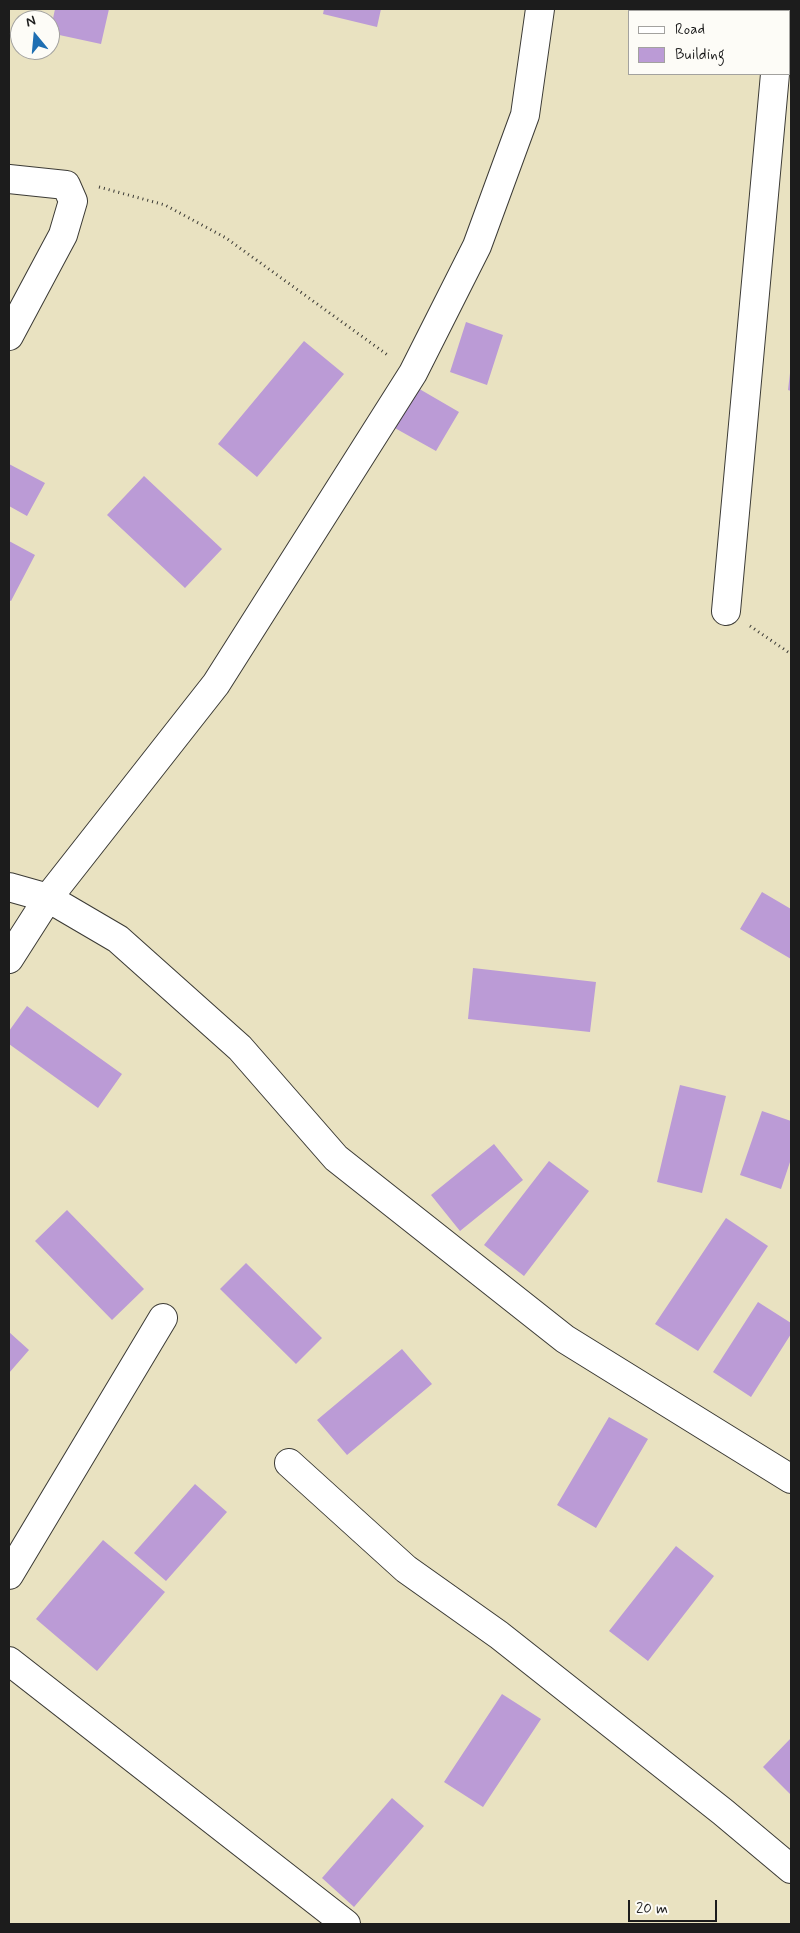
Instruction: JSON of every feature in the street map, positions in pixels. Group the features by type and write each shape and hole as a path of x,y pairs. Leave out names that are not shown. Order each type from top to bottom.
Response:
{"street":[{"path":"9,959 48,898 216,684 413,373 477,246 525,115 540,9"},
{"path":"726,611 775,75"},
{"path":"9,179 66,185 73,201 63,235 9,336"},
{"path":"9,887 48,898 118,939 240,1048 336,1158 565,1339 791,1479"},
{"path":"9,1575 163,1318"},
{"path":"289,1464 406,1569 499,1634 723,1812 791,1870"},
{"path":"9,1661 346,1924"}],"path":[{"path":"66,185 105,188 165,206 226,238 413,373"},
{"path":"726,611 791,654"}],"building":[{"path":"109,9 101,44 60,35 60,10 55,10"},
{"path":"324,9 381,9 377,27 323,14"},
{"path":"466,322 503,335 487,385 450,372"},
{"path":"304,341 344,374 257,477 218,444"},
{"path":"791,373 791,391 788,390"},
{"path":"416,387 459,412 436,451 393,427"},
{"path":"9,464 45,483 27,516 9,506"},
{"path":"144,476 222,549 185,588 107,515"},
{"path":"9,541 35,555 11,601 9,600"},
{"path":"762,892 791,909 791,959 740,929"},
{"path":"473,968 596,982 590,1032 468,1019"},
{"path":"27,1006 122,1074 98,1108 9,1044 9,1031"},
{"path":"680,1085 726,1096 702,1193 657,1182"},
{"path":"762,1111 791,1121 791,1159 781,1189 740,1175"},
{"path":"494,1144 523,1180 460,1231 431,1195"},
{"path":"549,1161 589,1191 524,1276 484,1245"},
{"path":"67,1210 144,1289 112,1320 35,1241"},
{"path":"726,1218 768,1246 698,1351 655,1324"},
{"path":"246,1263 322,1338 296,1364 220,1289"},
{"path":"758,1302 791,1323 791,1334 751,1397 713,1372"},
{"path":"9,1332 29,1350 9,1373"},
{"path":"402,1349 432,1384 347,1455 317,1420"},
{"path":"609,1417 648,1439 596,1528 557,1505"},
{"path":"195,1484 227,1512 166,1581 134,1553"},
{"path":"103,1540 165,1592 97,1671 36,1619"},
{"path":"676,1546 714,1576 648,1661 609,1631"},
{"path":"502,1694 541,1719 483,1807 444,1782"},
{"path":"791,1738 791,1795 763,1767"},
{"path":"392,1798 424,1826 354,1907 322,1878"}]}
